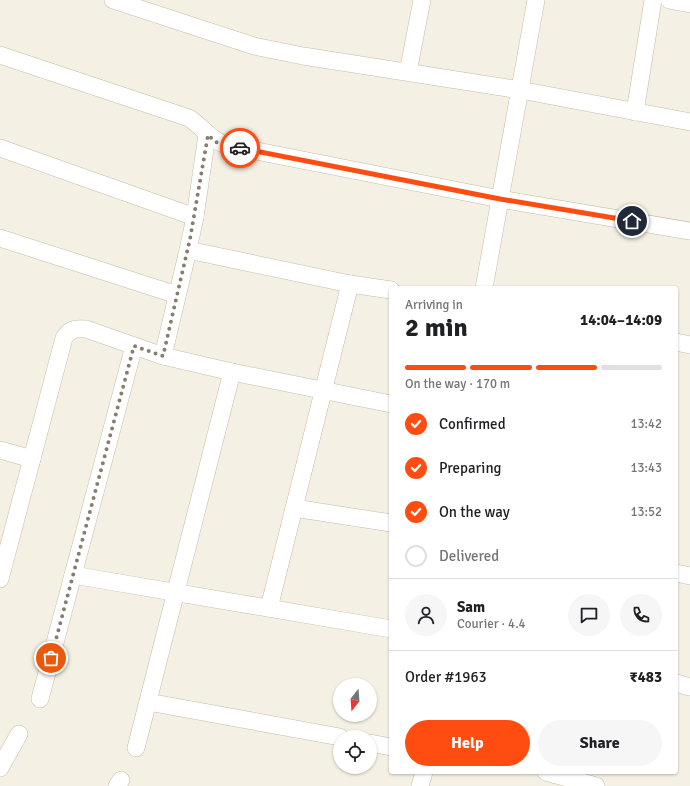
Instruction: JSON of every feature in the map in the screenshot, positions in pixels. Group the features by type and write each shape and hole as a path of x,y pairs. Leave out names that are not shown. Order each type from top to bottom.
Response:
{"street":[{"path":"113,0 254,46 303,56 520,90 690,122"},
{"path":"408,72 422,0"},
{"path":"484,286 536,0"},
{"path":"635,112 653,0"},
{"path":"669,0 690,4"},
{"path":"0,55 190,118 216,142 226,145 500,199 690,231"},
{"path":"163,356 195,217 208,135"},
{"path":"0,148 195,217"},
{"path":"0,238 177,295"},
{"path":"188,250 350,284 389,290"},
{"path":"269,608 350,284"},
{"path":"0,579 64,338 69,331 76,328 86,329 163,356 232,372 389,404"},
{"path":"678,342 690,345"},
{"path":"40,700 134,346"},
{"path":"136,748 232,372"},
{"path":"0,450 32,459"},
{"path":"294,508 389,523"},
{"path":"678,573 690,576"},
{"path":"73,575 389,629"},
{"path":"678,684 690,687"},
{"path":"148,702 333,736"},
{"path":"0,768 19,734"},
{"path":"377,744 389,747"},
{"path":"420,786 423,774"},
{"path":"550,776 596,786"}],"way so far":[{"path":"51,658 134,346 163,356 195,217 208,135 216,142 240,148"}],"route":[{"path":"240,148 500,199 632,221"}]}
